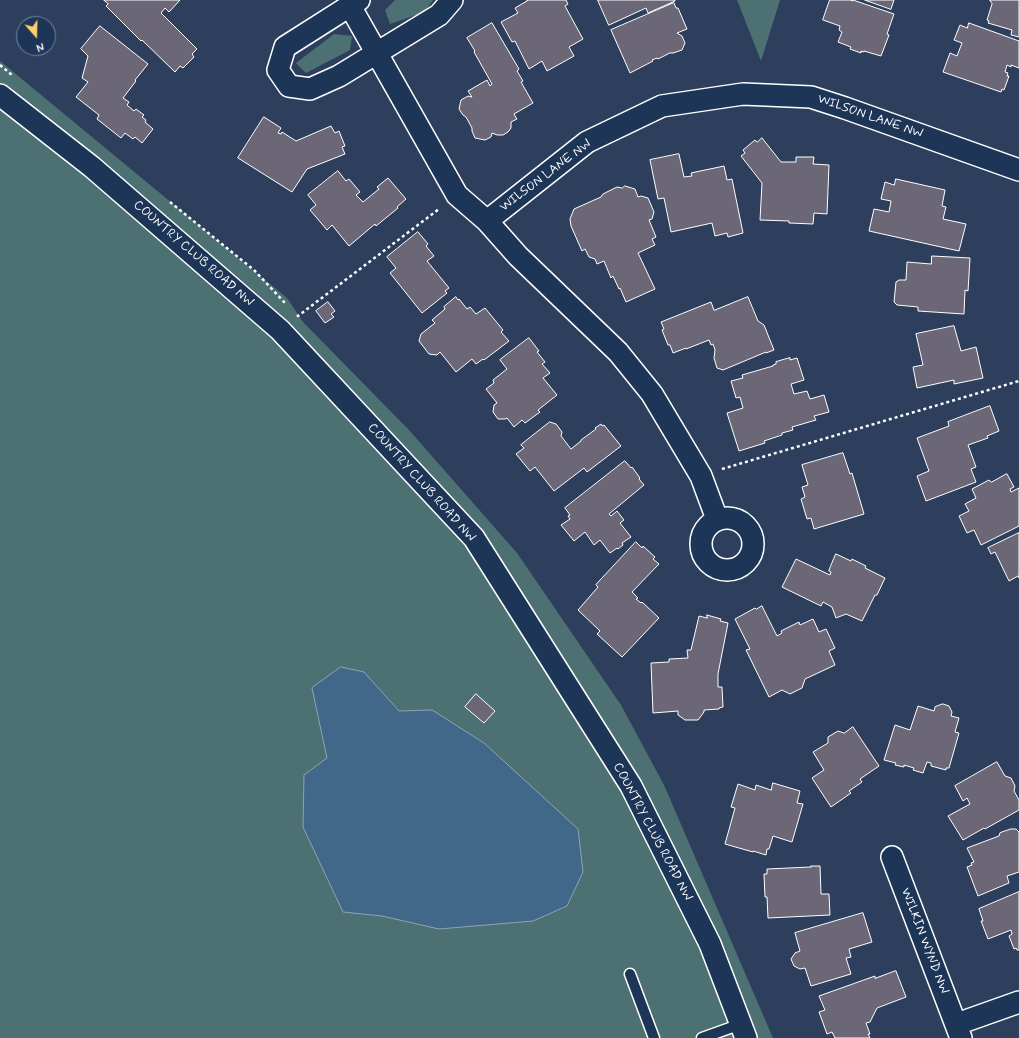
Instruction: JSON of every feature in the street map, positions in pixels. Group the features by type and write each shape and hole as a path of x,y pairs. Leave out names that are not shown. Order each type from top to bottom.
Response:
{"street":[{"name":"WILSON LANE NW","path":"452,0 439,15 378,53 339,76 310,89 289,86 278,70 285,47 305,33 355,3 378,53 457,195 487,221 518,256 618,352 652,394 701,476 717,519"},
{"name":"WILSON LANE NW","path":"487,221 587,142 662,106 743,94 811,97 1019,170"},
{"name":"COUNTRY CLUB ROAD NW","path":"0,95 92,167 280,330 474,538 631,786 710,944 744,1031"},
{"name":"WILKIN WYND NW","path":"892,857 959,1031 1019,1002"}],"lane":[{"path":"630,974 654,1038"},
{"path":"702,1038 744,1031"}],"path":[{"path":"298,316 457,195"},
{"path":"701,476 1019,381"}],"green space":[{"path":"395,0 433,0 425,12 390,24 385,10"},
{"path":"737,0 780,0 761,61"},
{"path":"334,34 352,36 350,50 306,73 296,63"},
{"path":"0,61 287,298 303,322 409,430 517,553 621,705 664,785 773,1038 0,1038"}],"water":[{"path":"341,667 364,672 399,711 432,710 484,743 578,829 583,872 567,906 533,921 439,929 382,916 343,912 303,827 304,775 327,758 312,688"}],"building":[{"path":"104,0 180,0 169,12 165,8 161,13 197,49 192,54 194,57 183,68 180,66 175,72 106,6 108,4"},
{"path":"527,0 566,0 568,4 565,6 583,39 569,47 574,56 547,71 542,61 529,69 515,41 512,42 501,22 518,13 515,8"},
{"path":"598,0 675,1 648,13 646,8 609,25"},
{"path":"830,0 853,0 894,14 887,34 889,35 881,56 864,51 861,51 861,53 838,42 842,32 839,30 840,26 823,20"},
{"path":"865,0 894,0 891,9"},
{"path":"990,0 1019,0 1019,37 1011,35 1012,30 988,23 989,21 987,20 992,4"},
{"path":"674,3 676,8 678,8 687,29 677,33 682,36 685,43 682,50 669,53 658,59 652,60 653,61 630,73 611,30"},
{"path":"492,23 519,69 517,71 523,81 521,82 533,103 514,114 517,119 511,122 511,128 508,132 503,135 492,133 491,137 485,140 475,138 466,117 459,109 461,100 468,96 472,97 468,91 487,80 490,86 492,84 467,38"},
{"path":"969,23 1019,41 1019,68 1007,65 1005,72 1008,73 1007,76 1009,76 1004,90 1002,89 1001,92 943,72 950,53 957,56 962,43 954,40 960,25 967,28"},
{"path":"100,26 148,64 123,98 129,102 127,105 134,111 136,109 144,115 142,117 146,120 145,122 153,129 142,143 135,137 133,139 125,133 121,138 97,119 99,115 76,97 88,82 82,78 88,56 81,49"},
{"path":"264,117 281,128 278,133 281,134 282,132 296,141 331,126 335,133 339,131 345,146 342,147 345,154 307,169 292,192 238,158"},
{"path":"762,138 781,162 796,162 796,157 814,157 813,164 829,165 827,214 814,213 813,224 760,220 762,183 741,156 745,153 743,150 755,140 757,142"},
{"path":"679,154 684,177 692,176 691,173 724,166 727,180 732,179 743,233 728,237 727,233 715,236 712,223 671,232 664,198 658,199 650,160"},
{"path":"338,171 346,181 349,179 360,192 356,195 363,202 379,189 377,187 388,178 406,199 397,207 398,208 376,226 375,224 349,246 332,225 327,230 310,210 316,205 308,195"},
{"path":"896,179 945,190 942,206 946,207 943,219 966,224 959,251 869,231 874,209 889,212 891,201 881,199 885,182 894,185"},
{"path":"625,186 635,189 638,197 641,196 648,198 654,212 652,219 649,220 656,237 652,239 655,245 638,253 655,289 626,302 613,276 611,278 604,261 597,264 595,259 589,257 585,249 582,251 571,226 570,219 574,209 601,197 603,194 617,187 622,188"},
{"path":"418,232 428,244 426,246 434,256 427,261 449,288 445,291 447,293 422,313 390,273 396,268 387,257"},
{"path":"932,256 970,258 968,291 965,290 964,314 918,311 918,307 897,305 894,302 896,282 899,280 906,280 907,262 931,264"},
{"path":"456,297 467,309 470,307 476,314 485,308 503,330 501,332 509,341 484,360 483,359 476,364 472,359 456,372 440,352 437,355 429,354 419,341 421,334 435,323 432,320"},
{"path":"748,297 758,321 764,325 774,350 723,370 717,368 714,358 715,350 713,344 711,345 709,340 673,353 662,330 664,329 661,322 711,302 714,310"},
{"path":"328,302 335,311 331,314 334,317 325,323 316,311"},
{"path":"954,326 961,351 976,347 983,378 954,384 954,380 917,388 913,367 923,365 916,334"},
{"path":"529,338 545,362 542,364 550,373 543,378 557,395 538,410 540,412 525,423 522,420 514,427 507,418 498,419 493,412 494,405 497,403 486,389 494,383 493,380 507,369 500,360"},
{"path":"790,358 790,360 797,358 804,380 791,384 794,394 807,391 810,399 824,395 829,412 814,416 816,420 792,427 793,430 764,441 765,443 739,451 727,413 743,408 740,397 736,398 731,381 743,378 742,375 773,366 776,362"},
{"path":"990,406 999,431 987,436 988,438 968,445 976,467 971,469 976,482 926,501 917,476 929,471 917,438 949,426 948,422"},
{"path":"550,422 556,424 562,432 561,436 571,449 601,424 602,426 604,425 621,446 587,472 584,468 554,491 535,467 530,471 516,454 524,448 521,445"},
{"path":"843,453 850,474 852,473 864,514 814,529 811,518 807,519 801,499 805,497 802,487 808,485 802,465"},
{"path":"625,461 631,468 632,467 644,485 609,514 611,516 617,511 624,520 620,523 631,537 622,543 623,545 618,549 617,548 610,553 600,540 594,545 585,532 574,541 561,525 570,519 568,516 570,515 565,508"},
{"path":"1007,474 1014,487 1010,489 1011,492 1019,488 1019,526 981,545 974,530 967,533 959,516 969,511 965,504 976,498 972,489 989,480 991,482"},
{"path":"1019,533 1019,578 1018,576 1009,581 995,552 991,554 988,548"},
{"path":"636,542 655,557 653,559 659,564 632,592 638,598 636,599 641,603 642,602 659,618 622,657 597,634 600,631 578,610 598,587 596,585"},
{"path":"836,554 851,561 852,559 866,566 865,568 885,578 862,621 846,614 836,618 832,607 823,602 821,606 782,587 796,559 830,575 831,572 829,571"},
{"path":"762,606 777,636 782,633 781,631 799,622 800,625 813,619 819,632 826,629 835,648 829,651 835,665 805,679 802,688 790,694 782,690 769,697 746,650 750,649 735,619 755,608 756,609"},
{"path":"707,615 721,619 720,621 728,623 718,674 718,687 722,687 723,707 719,709 704,710 698,720 685,720 678,715 678,711 653,713 651,663 669,662 669,659 688,658 687,650 691,650 699,616 707,618"},
{"path":"476,694 495,711 484,723 465,707"},
{"path":"943,704 949,706 952,712 951,716 959,718 955,732 959,733 949,768 946,768 946,770 931,766 931,763 927,762 923,773 913,770 914,768 904,765 904,767 895,765 896,763 884,760 895,725 910,730 918,706 934,711 935,707"},
{"path":"853,727 879,766 860,779 862,782 849,791 851,793 831,807 812,778 824,770 813,752 828,743 828,737 838,731 844,733"},
{"path":"997,762 1005,776 1011,778 1015,786 1014,791 1019,800 1019,810 963,840 948,816 970,804 967,798 963,801 955,786"},
{"path":"773,783 800,791 797,803 803,804 792,842 773,836 766,855 725,844 735,808 731,807 738,784 755,790 756,785 771,790"},
{"path":"1011,829 1016,829 1019,832 1019,872 1007,876 1009,883 978,896 967,867 972,865 971,863 974,862 967,848 999,836 1000,833"},
{"path":"820,866 821,894 829,894 830,915 768,918 764,874 767,874 767,869"},
{"path":"1019,892 1019,950 1017,950 1016,948 1014,949 1009,936 1012,934 1011,930 988,939 981,921 983,921 979,909"},
{"path":"863,913 872,942 849,949 851,957 846,958 851,974 811,986 805,968 800,969 794,966 791,959 795,953 800,951 795,933"},
{"path":"896,971 906,997 877,1008 870,1022 866,1023 870,1038 835,1038 832,1032 827,1034 819,1012 825,1010 819,996 875,976 875,978"}]}
